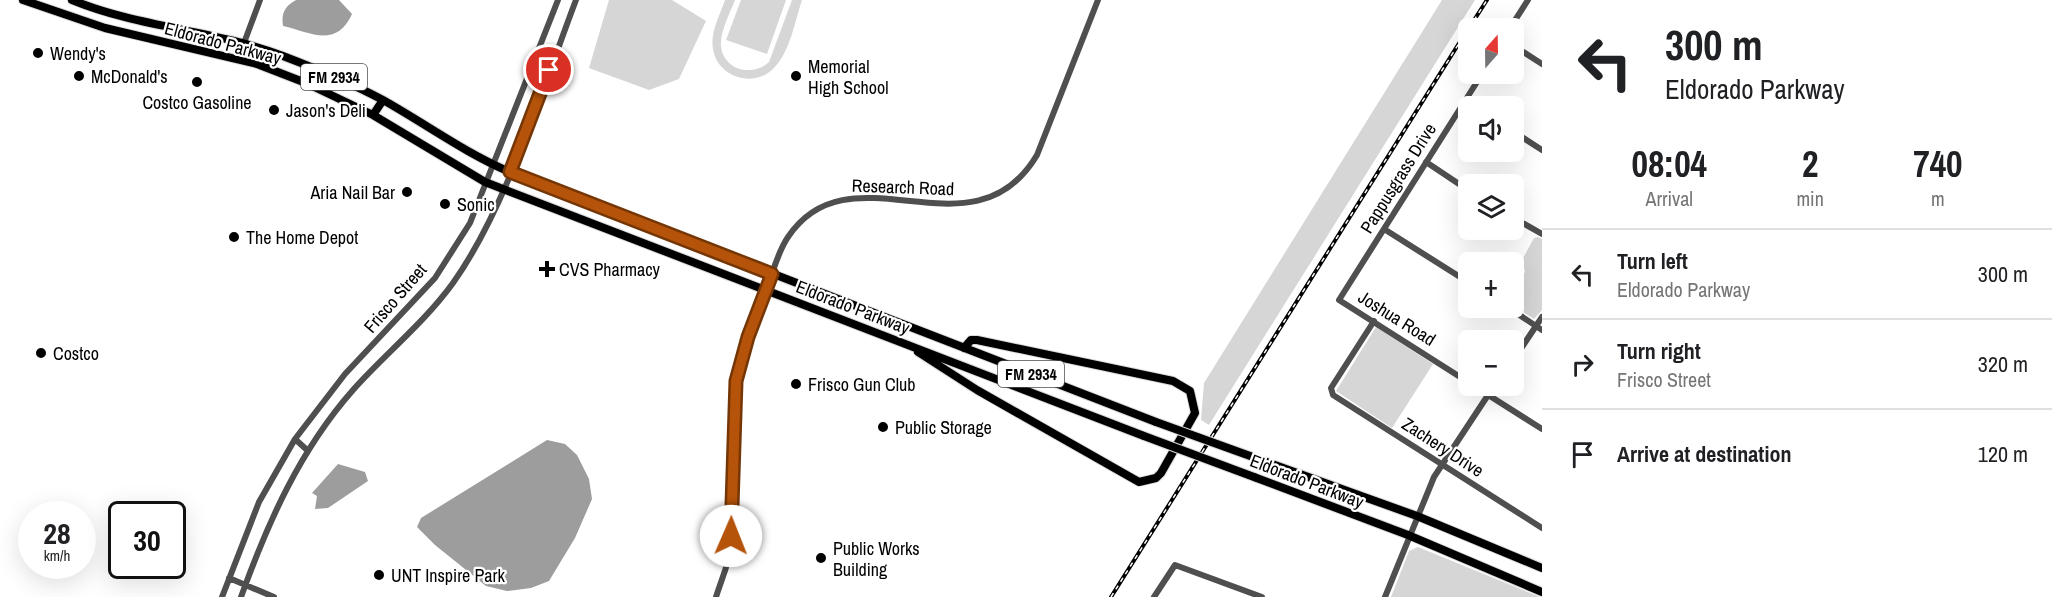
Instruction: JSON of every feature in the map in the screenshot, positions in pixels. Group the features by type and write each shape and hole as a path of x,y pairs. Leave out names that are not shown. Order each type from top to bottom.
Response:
{"main road":[{"name":"Eldorado Parkway","path":"23,0 129,34 238,59 306,83 373,115 485,182 1408,536 1542,592"},
{"name":"Eldorado Parkway","path":"72,0 132,20 243,42 316,69 383,100 492,164 510,172 1156,422 1417,516 1542,568"},
{"path":"129,34 132,20"},
{"path":"373,115 383,100"},
{"path":"638,240 644,224"},
{"path":"899,341 977,390 1139,482 1156,478 1161,473 1195,413 1190,391 1173,381 977,340 971,340 964,348"}],"street":[{"path":"238,59 260,0"},
{"name":"Frisco Street","path":"222,597 259,502 295,438 345,374 435,278 470,223 558,0"},
{"name":"Frisco Street","path":"241,597 280,500 307,450 352,390 452,284 485,228 510,172 576,0"},
{"name":"Research Road","path":"717,597 731,548 736,381 748,337 783,246 794,230 815,211 833,202 863,197 959,205 987,199 1011,186 1037,155 1098,0"},
{"path":"1516,18 1528,0"},
{"path":"1524,52 1542,64"},
{"name":"Pappusgrass Drive","path":"1339,300 1458,111"},
{"path":"1524,138 1542,150"},
{"path":"1426,162 1458,183"},
{"path":"1524,224 1542,234"},
{"path":"1384,229 1458,276"},
{"name":"Joshua Road","path":"1339,300 1458,376"},
{"path":"1524,347 1539,328 1542,317"},
{"path":"1524,318 1539,328"},
{"name":"Zachery Drive","path":"1374,321 1330,390 1333,394 1542,528"},
{"path":"1385,597 1408,536 1442,463 1487,396"},
{"path":"1491,396 1542,429"},
{"path":"295,438 307,450"},
{"path":"1154,597 1175,565 1262,597"},
{"path":"229,578 274,597"}],"shaded area":[{"path":"296,0 339,0 352,14 346,25 330,35 312,34 283,26 285,10"},
{"path":"609,0 672,0 706,21 679,79 649,90 589,68"},
{"path":"725,0 735,0 726,20 721,41 725,58 738,68 754,70 769,62 792,0 802,0 784,54 774,68 766,74 757,78 738,77 721,67 716,59 712,43 713,36"},
{"path":"741,0 786,0 767,54 726,40"},
{"path":"1442,0 1475,0 1464,18 1458,18 1458,27 1209,425 1201,420 1204,383"},
{"path":"1534,238 1542,239 1542,310 1534,319 1524,312 1524,256"},
{"path":"1376,327 1433,364 1392,428 1336,391"},
{"path":"547,440 565,444 577,455 589,479 592,499 575,538 549,581 531,588 507,591 486,586 435,545 417,527 421,518"},
{"path":"338,464 365,472 368,481 328,508 315,509 317,496 312,493"},
{"path":"1418,547 1540,597 1391,597 1409,551"}],"railway":[{"path":"1475,18 1487,0"},
{"path":"1111,597 1458,45"}],"place":[{"name":"Wendy's","path":"38,53"},
{"name":"McDonald's","path":"79,76"},
{"name":"Memorial High School","path":"796,76"},
{"name":"Costco Gasoline","path":"197,82"},
{"name":"Jason's Deli","path":"274,110"},
{"name":"Aria Nail Bar","path":"407,192"},
{"name":"Sonic","path":"445,204"},
{"name":"The Home Depot","path":"234,237"},
{"name":"CVS Pharmacy","path":"547,269"},
{"name":"Costco","path":"41,353"},
{"name":"Frisco Gun Club","path":"796,384"},
{"name":"Public Storage","path":"883,427"},
{"name":"Public Works Building","path":"821,558"},
{"name":"UNT Inspire Park","path":"379,575"}],"route":[{"path":"549,70 510,172 772,274 748,337 736,381 733,404 731,536"}]}
